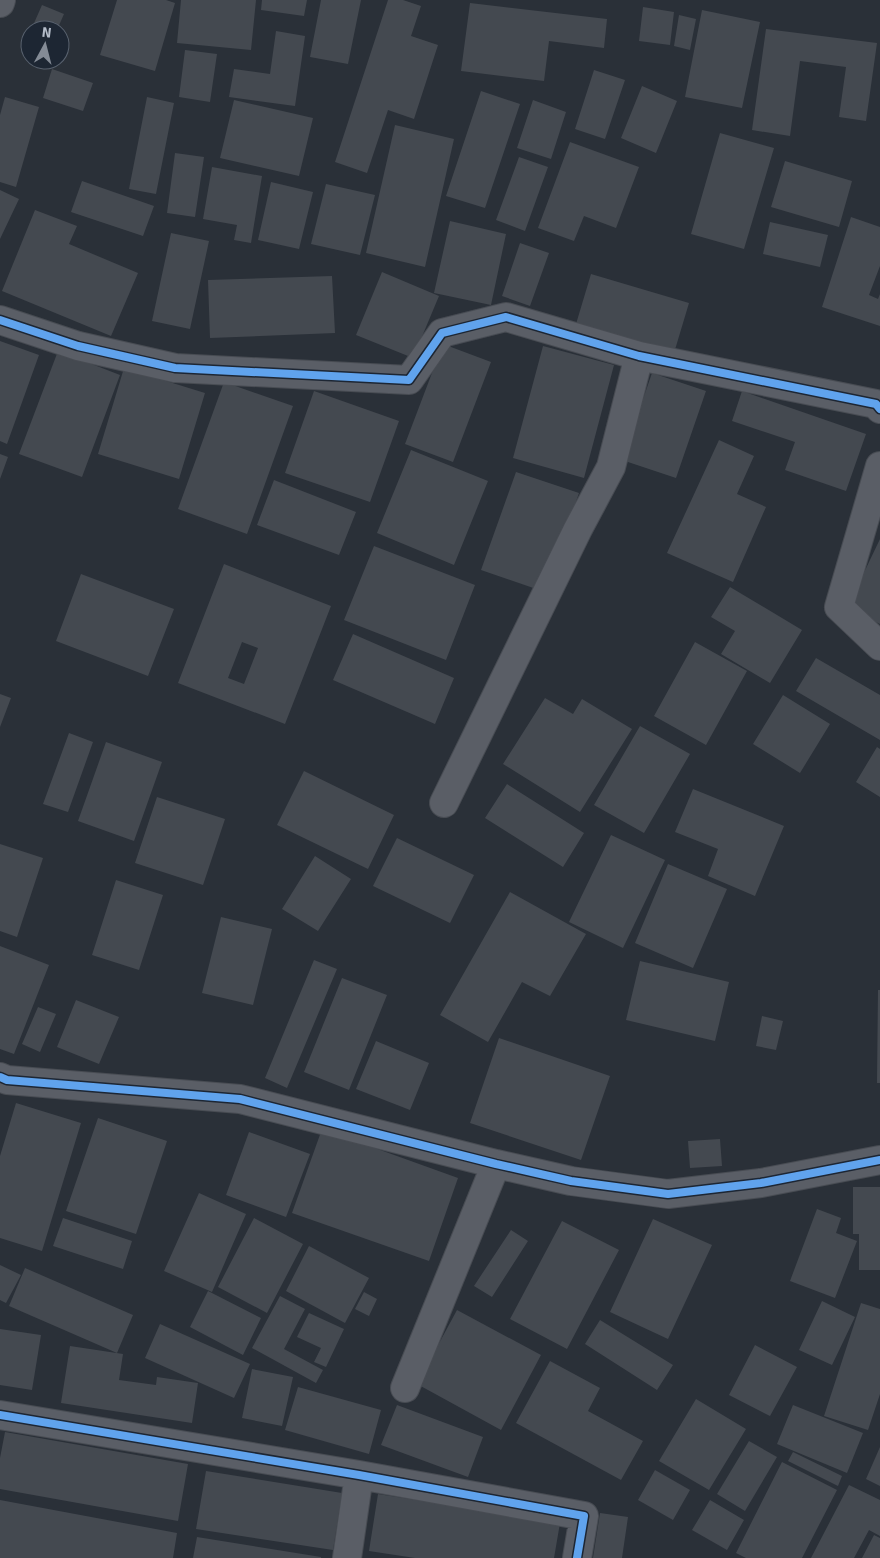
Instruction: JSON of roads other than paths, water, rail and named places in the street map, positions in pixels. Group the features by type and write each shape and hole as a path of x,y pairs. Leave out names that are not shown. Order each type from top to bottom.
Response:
{"street":[{"path":"0,320 78,346 174,368 409,380 442,333 506,317 639,356 876,404 880,409"},
{"path":"444,803 578,529 611,467 639,356"},
{"path":"880,466 839,608 880,646"},
{"path":"0,1077 7,1080 240,1099 496,1164 571,1180 668,1194 761,1182 880,1160"},
{"path":"405,1388 496,1164"},
{"path":"0,1415 359,1475 584,1516 577,1558"},
{"path":"347,1558 359,1475"}]}
